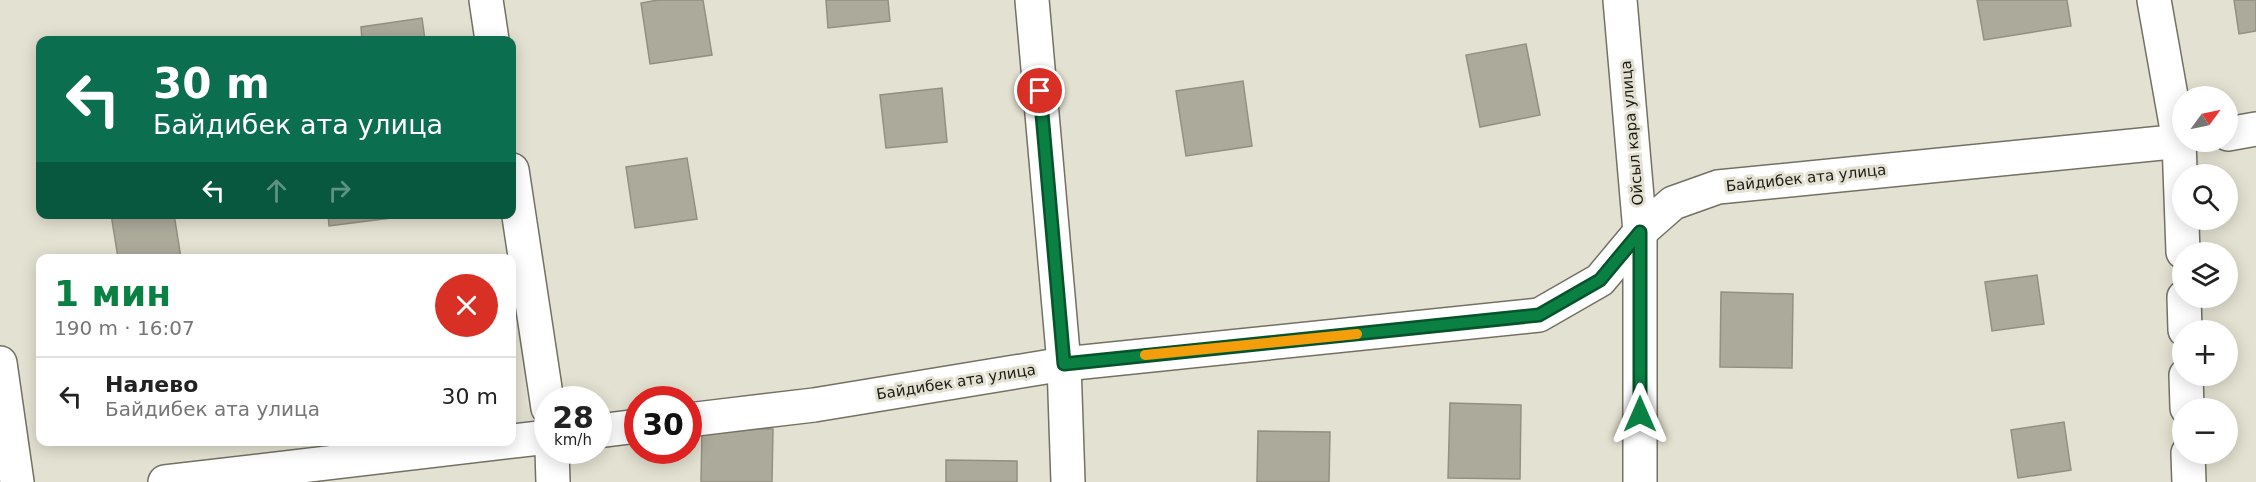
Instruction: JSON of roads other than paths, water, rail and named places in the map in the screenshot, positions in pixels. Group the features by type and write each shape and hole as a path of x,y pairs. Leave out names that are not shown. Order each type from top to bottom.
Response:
{"street":[{"path":"486,0 491,36"},
{"path":"1032,0 1064,364 1068,482"},
{"name":"Ойсыл кара улица","path":"1620,0 1640,232 1640,482"},
{"path":"2154,0 2172,94"},
{"path":"2238,132 2256,129"},
{"name":"Байдибек ата улица","path":"702,418 814,405 1064,364 1539,315 1600,280 1640,232 1673,203 1718,187 2172,142"},
{"path":"2181,152 2182,242"},
{"path":"516,196 545,386"},
{"path":"0,363 17,482"},
{"path":"516,441 534,439"},
{"path":"165,482 471,446"},
{"path":"552,464 553,482"},
{"path":"2188,464 2189,482"}]}
